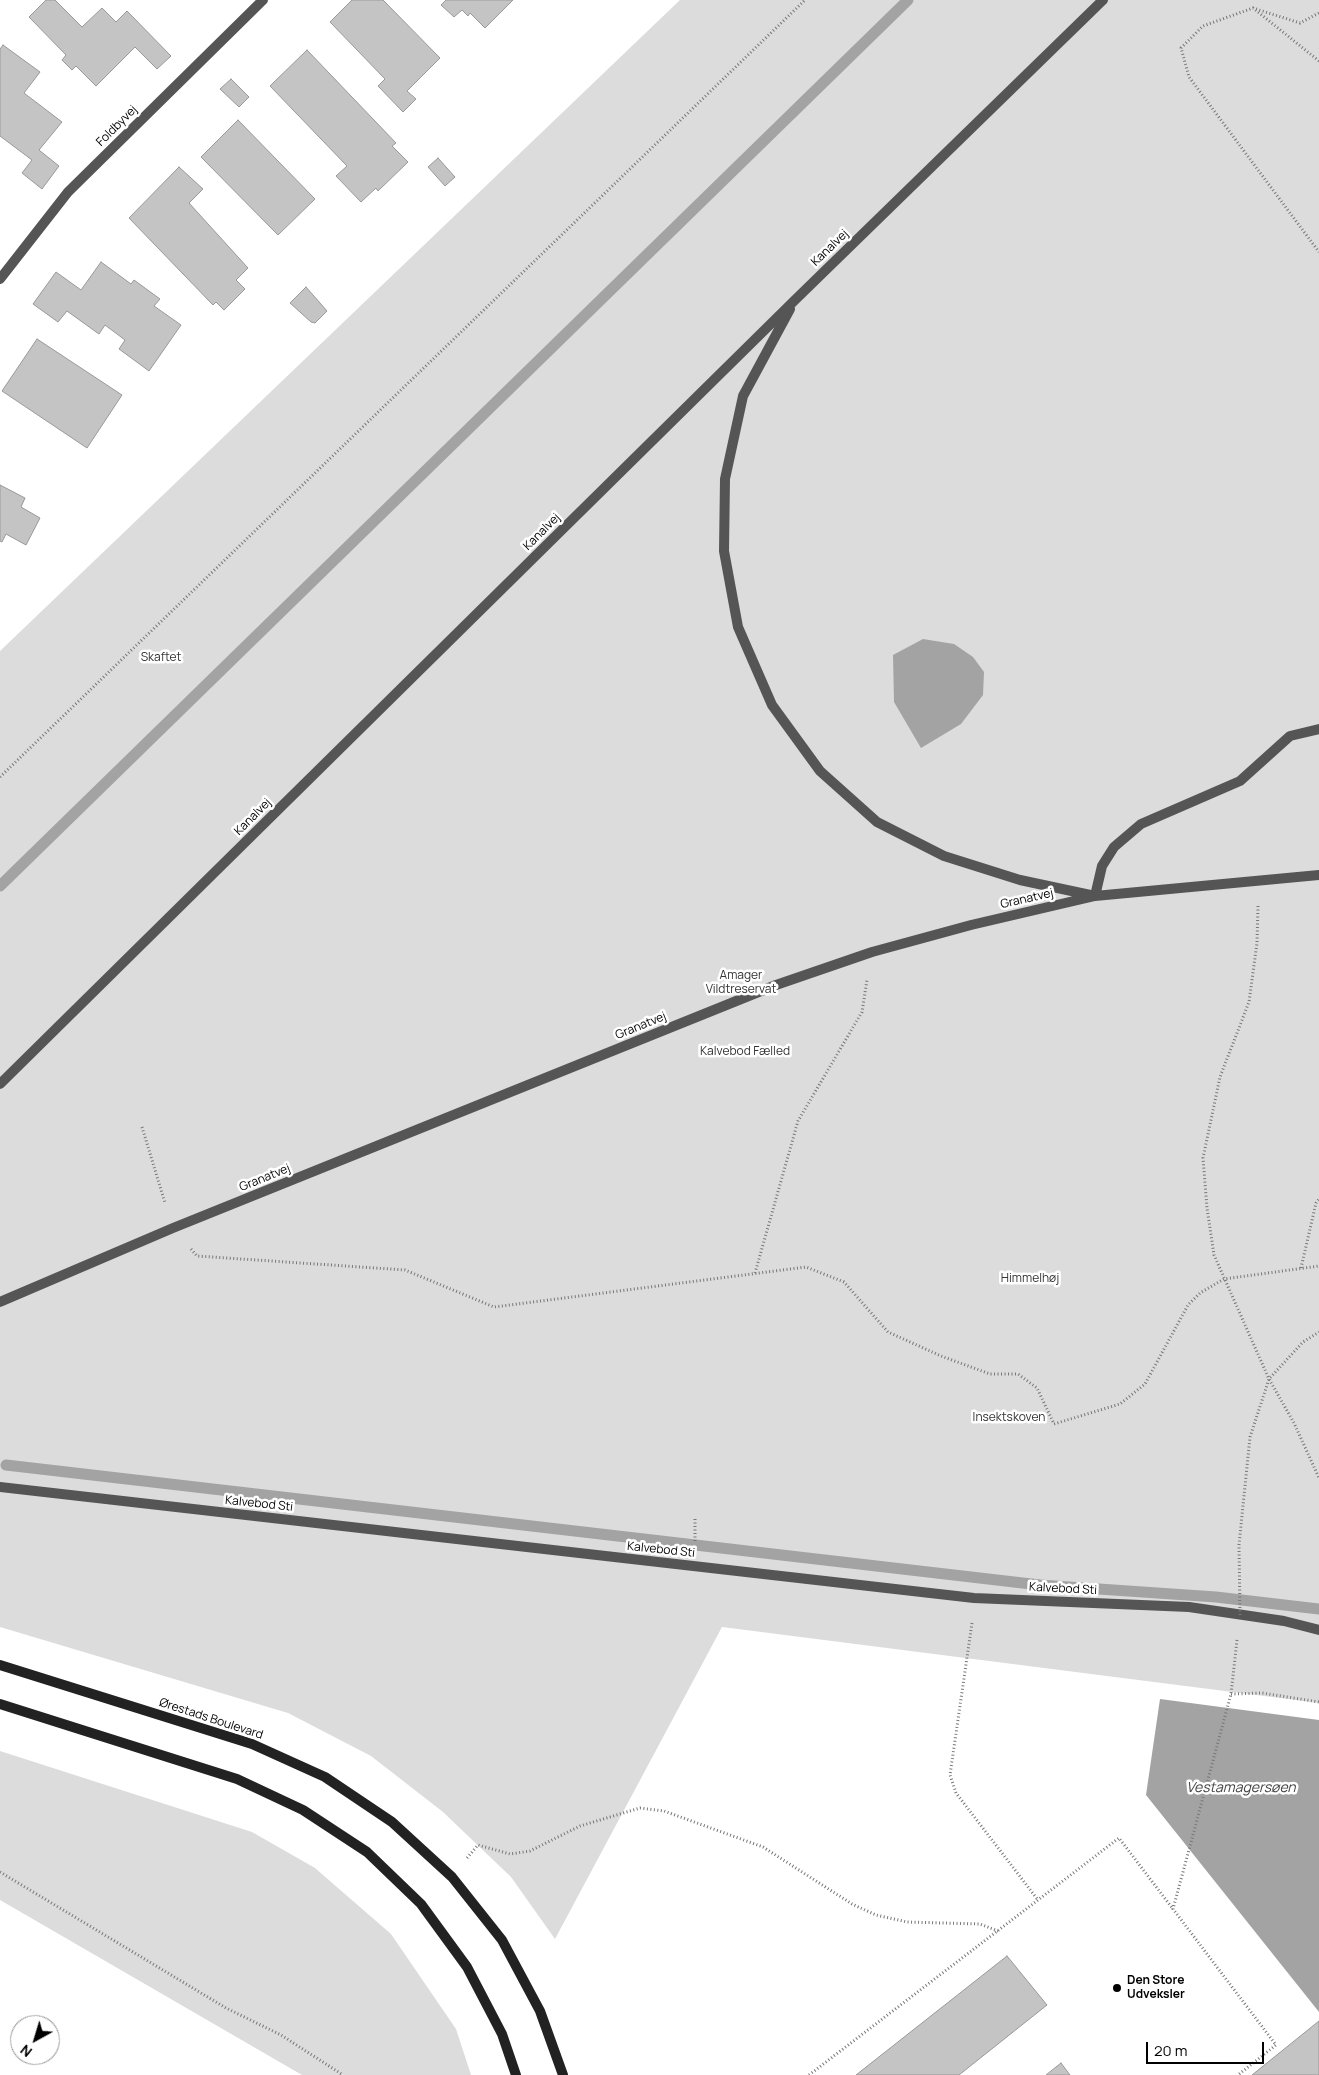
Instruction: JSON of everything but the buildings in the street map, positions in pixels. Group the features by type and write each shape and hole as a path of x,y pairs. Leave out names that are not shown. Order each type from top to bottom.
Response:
{"street":[{"name":"Foldbyvej","path":"0,279 68,192 263,0"},
{"name":"Kanalvej","path":"0,1084 797,298 1103,0"},
{"path":"797,298 743,396 725,479 724,551 738,627 772,705 820,771 877,822 944,856 1020,880 1095,896 1102,866 1114,847 1141,824 1240,781 1290,736 1319,729"},
{"name":"Granatvej","path":"0,1302 173,1228 776,985 872,952 971,925 1095,896 1319,875"},
{"name":"Kalvebod Sti","path":"0,1487 974,1598 1189,1607 1284,1621 1319,1630"},
{"name":"Ørestads Boulevard","path":"0,1665 252,1744 325,1777 392,1822 452,1877 502,1940 540,2011 563,2075"},
{"path":"0,1704 237,1779 303,1810 367,1852 421,1904 467,1967 502,2034 516,2075"}],"path":[{"path":"0,777 805,0"},
{"path":"1319,13 1300,22 1253,8 1203,26 1181,48 1189,77 1319,252"},
{"path":"1253,8 1319,61"},
{"path":"1254,881 1258,918 1249,1002 1220,1078 1203,1158 1214,1256 1269,1379 1294,1423 1319,1478"},
{"path":"755,1273 798,1120 862,1012 872,952"},
{"path":"142,1127 173,1228 197,1256 405,1270 494,1307 806,1267 844,1282 888,1332 941,1356 990,1374 1018,1374 1037,1388 1054,1424 1120,1404 1145,1384 1188,1305 1200,1293 1224,1279 1319,1266"},
{"path":"1301,1268 1316,1204 1319,1199"},
{"path":"1240,1615 1239,1545 1250,1437 1269,1379 1303,1342 1319,1332"},
{"path":"974,1598 950,1775 956,1793 1038,1900"},
{"path":"1173,1909 1231,1694 1234,1663"},
{"path":"1231,1694 1262,1693 1319,1702"},
{"path":"452,1877 478,1845 510,1854 530,1851 580,1826 640,1808 664,1811 763,1847 852,1904 876,1915 907,1922 980,1924 998,1931"},
{"path":"809,2075 1119,1838 1276,2045 1238,2075"},
{"path":"0,1872 226,2008 281,2035 343,2075"}],"green space":[{"name":"Kalvebod Fælled","path":"680,0 1319,0 1319,1703 722,1627 555,1939 511,1877 443,1812 371,1756 288,1713 0,1627 0,651"},
{"path":"0,1751 252,1832 315,1868 391,1934 456,2029 471,2075 302,2075 0,1900"}],"water":[{"path":"923,639 954,644 973,657 984,672 983,695 961,724 921,748 894,702 893,655"},
{"name":"Vestamagersøen","path":"1160,1699 1319,1720 1319,2012 1146,1795"}],"waterway":[{"path":"0,886 908,0"},
{"path":"6,1465 1040,1585 1216,1597 1319,1609"}],"place":[{"name":"Den Store Udveksler","path":"1117,1988"}],"park label":[{"name":"Skaftet","path":"161,658"},
{"name":"Amager Vildtreservat","path":"741,983"},
{"name":"Himmelhøj","path":"1030,1279"},
{"name":"Insektskoven","path":"1009,1418"}]}
